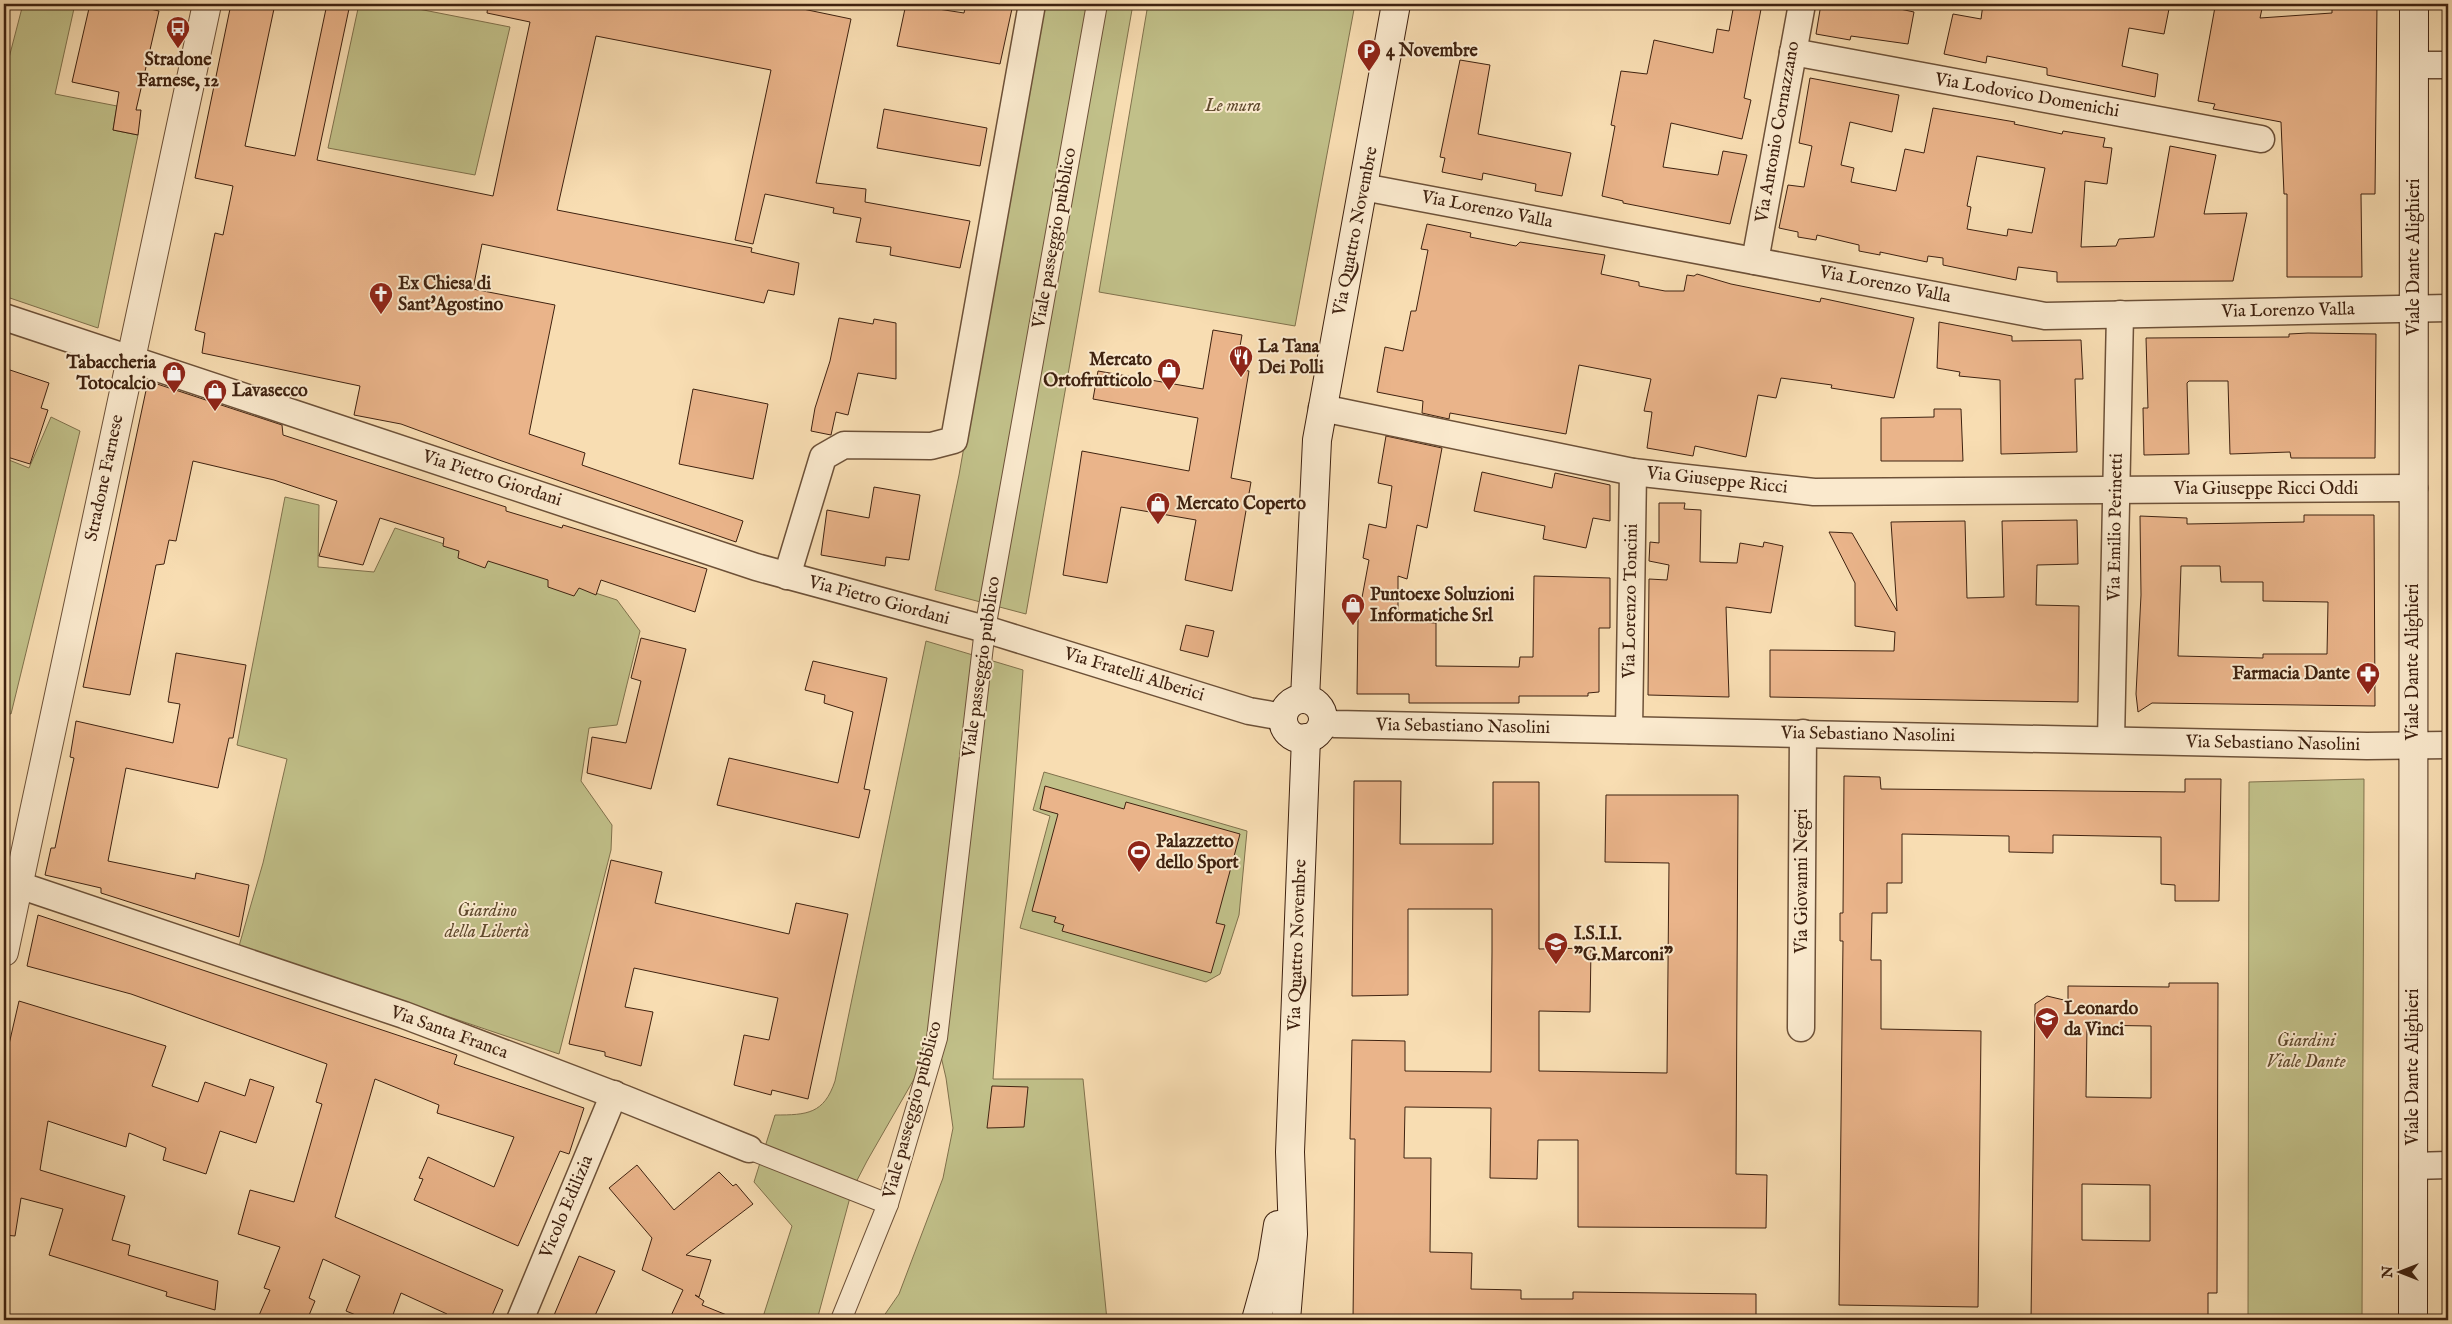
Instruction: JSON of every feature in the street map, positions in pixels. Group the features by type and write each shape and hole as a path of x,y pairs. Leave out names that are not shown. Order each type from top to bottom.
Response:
{"main road":[{"name":"Stradone Farnese","path":"4,952 11,882 131,359 207,4"},
{"name":"Via Quattro Novembre","path":"1304,699 1316,440 1396,4"},
{"name":"Viale Dante Alighieri","path":"2413,1320 2414,4"},
{"path":"1304,699 1311,700 1320,709 1314,730 1290,733 1286,728 1284,716 1288,706 1293,702 1304,699"},
{"name":"Via Quattro Novembre","path":"1286,1320 1293,1234 1290,1152 1314,730"},
{"name":"Via Quattro Novembre","path":"1256,1320 1272,1262 1290,1152"}],"street":[{"path":"787,576 823,457 844,445 931,446 954,440 1032,4"},
{"name":"Viale passeggio pubblico","path":"840,1320 888,1204 937,1038 985,629 1097,4"},
{"name":"Via Antonio Cornazzano","path":"1754,261 1802,4"},
{"name":"Via Lodovico Domenichi","path":"1793,52 2261,139"},
{"path":"2415,65 2448,65"},
{"name":"Via Lorenzo Valla","path":"1363,187 2045,316 2448,308"},
{"name":"Via Emilio Perinetti","path":"2111,740 2118,489 2120,314"},
{"name":"Via Pietro Giordani","path":"4,317 756,567 985,629"},
{"name":"Via Giuseppe Ricci","path":"1322,408 1633,472 1814,492 2118,489"},
{"name":"Via Lorenzo Toncini","path":"1629,730 1633,472"},
{"name":"Via Giuseppe Ricci Oddi","path":"2118,489 2414,488"},
{"name":"Via Fratelli Alberici","path":"985,629 1249,711 1284,716"},
{"name":"Via Sebastiano Nasolini","path":"1314,730 1335,724 2448,746"},
{"name":"Via Giovanni Negri","path":"1801,1028 1803,733"},
{"name":"Via Santa Franca","path":"11,882 404,1016 614,1094 888,1204"},
{"name":"Vicolo Edilizia","path":"520,1320 614,1094"},
{"path":"2412,1166 2448,1166"}],"green space":[{"path":"23,4 75,4 55,94 117,106 113,130 138,135 98,328 4,296 4,77"},
{"path":"359,4 393,4 510,27 475,175 328,148"},
{"path":"1042,4 1133,4 1026,614 935,590 959,475"},
{"name":"Le mura","path":"1148,4 1355,4 1295,326 1099,292"},
{"path":"51,417 80,431 11,714 4,712 4,458 29,468"},
{"name":"Giardino della Libertà","path":"285,497 319,505 318,567 374,572 395,528 617,600 640,631 617,725 589,728 581,781 612,825 611,850 559,1054 239,946 263,863 287,759 237,745"},
{"path":"926,641 1023,670 993,1079 1083,1079 1107,1320 881,1320 899,1294 943,1178 953,1128 946,1078 937,1039 852,1190 817,1320 762,1320 792,1226 754,1182 775,1115 805,1113 813,1110 825,1100 831,1092 835,1081"},
{"name":"Palazzetto dello Sport","path":"1044,772 1247,831 1239,915 1220,974 1206,982 1020,928 1050,816 1033,810"},
{"name":"Giardini Viale Dante","path":"2364,779 2362,1320 2248,1320 2249,782"}],"building":[{"path":"90,4 128,4 159,11 136,110 141,110 138,135 113,130 119,92 72,82"},
{"path":"231,4 275,4 245,146 295,156 327,4 350,4 317,160 493,196 530,22 487,13 488,4 779,4 851,19 816,183 866,189 865,202 970,221 960,268 890,255 891,247 856,242 861,218 833,213 834,208 765,194 753,244 735,240 771,70 596,36 557,210 752,248 751,252 799,263 794,295 768,290 764,303 482,244 473,289 555,305 529,434 585,453 582,465 743,521 736,542 401,424 354,415 360,386 202,353 205,333 195,330 215,233 223,235 233,186 195,178"},
{"path":"906,4 964,13 966,4 1013,4 1000,64 897,46"},
{"path":"1734,4 1762,4 1744,98 1751,100 1742,139 1671,123 1663,167 1718,175 1723,151 1747,155 1730,224 1623,203 1623,201 1602,196 1615,126 1611,125 1621,71 1647,74 1654,40 1713,53 1717,29 1729,31"},
{"path":"1821,4 1886,4 1886,6 1914,12 1908,44 1851,36 1850,40 1816,34"},
{"path":"1983,4 2170,4 2164,34 2129,28 2122,66 2158,74 2155,97 2047,75 2047,68 1987,56 1986,63 1944,54 1953,14 1981,19"},
{"path":"2220,4 2263,4 2260,18 2332,13 2332,4 2377,4 2375,194 2361,194 2362,277 2287,277 2287,194 2284,194 2281,122 2213,109 2215,104 2198,101 2215,7 2220,7"},
{"path":"1460,60 1490,65 1478,134 1571,153 1562,196 1535,191 1536,184 1483,173 1482,180 1442,172 1445,158 1440,157"},
{"path":"1810,78 1899,95 1892,132 1850,122 1841,165 1854,168 1851,182 1896,191 1905,149 1924,153 1933,108 2015,122 2014,124 2062,134 2063,131 2105,138 2103,147 2112,148 2107,184 2085,181 2081,247 2116,246 2119,239 2154,237 2170,146 2216,155 2204,214 2247,213 2233,281 2057,282 2057,272 2018,267 2016,280 1943,265 1943,258 1928,256 1927,262 1880,252 1880,255 1859,251 1859,245 1817,235 1816,240 1798,237 1798,232 1779,228 1788,185 1804,187 1812,146 1799,143","holes":["1977,156 2045,168 2032,233 2008,229 2007,236 1967,229 1971,207 1967,206"]},
{"path":"884,109 987,128 980,166 877,148"},
{"path":"1427,224 1471,233 1470,237 1516,246 1520,242 1605,255 1601,274 1639,282 1639,286 1665,291 1684,291 1687,275 1694,276 1697,274 1731,284 1820,302 1821,298 1914,318 1894,398 1831,388 1832,385 1781,378 1776,398 1758,395 1746,457 1695,446 1693,456 1647,448 1652,412 1644,411 1651,379 1579,365 1566,434 1450,413 1449,419 1422,413 1423,401 1377,392 1385,347 1403,351 1411,311 1416,311 1428,250 1421,249"},
{"path":"839,318 873,324 874,319 896,323 896,379 858,373 848,415 836,412 831,435 811,431 815,408 830,361"},
{"path":"1939,322 2012,336 2012,341 2081,340 2083,379 2075,379 2077,452 2001,454 2000,380 1959,376 1960,372 1937,368"},
{"name":"Mercato Coperto","path":"1213,330 1242,335 1236,369 1249,371 1231,478 1251,482 1232,591 1185,580 1196,520 1121,507 1107,583 1063,575 1082,451 1189,471 1198,418 1093,399 1098,371 1203,389"},
{"path":"2289,334 2376,334 2375,458 2291,458 2290,452 2230,454 2228,381 2189,381 2187,383 2189,454 2144,455 2143,408 2148,408 2146,338 2289,337"},
{"path":"4,368 49,383 41,408 48,410 30,464 4,456"},
{"path":"148,381 282,425 283,435 506,507 506,511 562,528 563,525 707,569 695,612 601,580 596,595 579,588 574,596 548,587 548,580 488,561 485,568 458,558 459,551 443,546 444,538 380,518 363,565 319,556 337,501 274,480 193,461 176,541 169,540 164,564 156,565 130,695 83,687"},
{"path":"693,389 768,404 753,479 679,464"},
{"path":"1934,409 1961,409 1963,461 1881,461 1881,418 1934,417"},
{"path":"1386,436 1442,448 1427,528 1417,525 1407,579 1398,576 1398,621 1436,623 1436,666 1519,667 1520,657 1533,657 1534,576 1610,578 1610,628 1599,628 1599,692 1588,693 1588,696 1519,696 1519,703 1409,703 1409,694 1357,694 1358,619 1369,560 1363,558 1369,524 1386,528 1392,486 1378,483"},
{"path":"1482,472 1552,488 1555,473 1610,485 1610,521 1593,518 1586,548 1543,539 1545,526 1474,511"},
{"path":"874,487 920,495 909,560 886,557 885,566 821,555 827,510 869,518"},
{"path":"1659,503 1685,503 1684,509 1701,510 1700,562 1737,563 1740,543 1763,547 1764,542 1783,546 1771,613 1726,607 1729,697 1648,695 1649,579 1667,580 1669,565 1649,561 1650,542 1659,543"},
{"path":"2304,515 2374,515 2375,706 2152,703 2138,712 2136,694 2141,595 2140,516 2187,518 2187,524 2304,522","holes":["2181,566 2220,566 2221,582 2263,582 2263,601 2328,602 2327,654 2263,654 2263,658 2178,656"]},
{"path":"2077,520 2078,564 2037,565 2036,605 2079,606 2078,702 1770,697 1770,650 1894,651 1895,632 1855,626 1855,583 1829,532 1852,533 1897,611 1891,522 1965,521 1967,598 2004,597 2002,521"},
{"path":"1186,625 1214,631 1208,657 1180,650"},
{"path":"641,638 686,649 651,789 587,773 592,737 626,743 641,681 631,678"},
{"path":"176,653 246,665 233,738 229,738 218,788 126,768 108,861 195,879 196,873 249,885 239,937 101,893 101,888 45,875 51,848 55,848 74,758 70,757 76,721 173,743 180,704 168,702"},
{"path":"813,661 887,678 864,789 870,790 859,838 717,805 729,758 838,783 853,712 824,703 825,695 805,690"},
{"path":"1844,776 1880,777 1881,789 2185,792 2185,779 2221,779 2219,901 2175,901 2175,885 2161,884 2161,837 2053,835 2053,853 2009,852 2009,836 1902,834 1902,883 1887,883 1887,913 1872,913 1871,960 1881,960 1881,1029 1981,1031 1978,1307 1839,1305 1843,941 1840,941 1840,913 1843,913"},
{"path":"1354,781 1401,781 1400,844 1493,844 1493,782 1539,782 1539,949 1591,948 1590,1012 1539,1011 1539,1071 1667,1073 1669,863 1605,862 1606,795 1738,795 1736,1174 1767,1175 1766,1228 1578,1227 1578,1140 1538,1140 1537,1179 1490,1178 1491,1108 1405,1107 1404,1158 1431,1158 1430,1252 1472,1253 1471,1289 1521,1290 1521,1299 1573,1299 1573,1292 1756,1294 1756,1320 1353,1320 1355,1139 1350,1139 1352,1040 1405,1041 1405,1071 1491,1072 1492,952 1492,909 1408,909 1408,995 1352,996"},
{"name":"Palazzetto dello Sport","path":"1045,786 1124,809 1126,802 1240,834 1216,923 1225,925 1211,973 1062,931 1064,925 1054,922 1056,917 1032,911 1058,814 1040,809"},
{"path":"611,860 662,872 655,903 789,934 796,903 848,914 808,1099 772,1090 771,1095 734,1085 744,1035 769,1040 778,998 634,968 625,1007 653,1012 641,1066 605,1056 605,1052 569,1044"},
{"path":"38,915 457,1055 454,1064 584,1108 569,1154 560,1151 518,1246 414,1200 423,1179 419,1178 428,1157 494,1187 514,1137 437,1113 439,1105 375,1079 335,1217 503,1290 490,1320 444,1320 447,1314 401,1293 391,1320 368,1320 346,1311 360,1276 323,1259 309,1298 315,1301 307,1320 257,1320 270,1290 264,1288 280,1247 238,1234 250,1190 294,1202 322,1104 316,1102 327,1064 131,994 27,966"},
{"path":"2169,983 2218,983 2217,1293 2208,1293 2208,1320 2031,1320 2035,1004 2047,996 2068,1001 2068,986 2169,987","holes":["2087,1025 2151,1026 2151,1098 2086,1097","2082,1184 2150,1185 2150,1241 2082,1240"]},
{"path":"19,1001 166,1046 152,1086 198,1102 205,1082 245,1096 250,1079 274,1087 256,1143 220,1131 206,1174 163,1160 166,1148 129,1133 126,1147 48,1121 40,1170 125,1196 112,1240 130,1245 128,1255 218,1281 215,1310 166,1296 167,1292 49,1255 63,1209 21,1198 15,1236 4,1235 4,1066"},
{"path":"992,1086 1028,1087 1024,1127 987,1128"},
{"path":"637,1165 674,1210 719,1172 733,1186 736,1184 753,1204 686,1255 711,1260 699,1297 695,1295 704,1301 702,1305 739,1320 669,1320 683,1290 642,1270 652,1238 609,1188"},
{"path":"579,1256 615,1271 593,1320 552,1320"}],"place":[{"name":"Stradone Farnese, 12","path":"178,49"},
{"name":"4 Novembre","path":"1369,72"},
{"name":"Ex Chiesa di Sant'Agostino","path":"381,315"},
{"name":"La Tana Dei Polli","path":"1241,378"},
{"name":"Mercato Ortofrutticolo","path":"1169,391"},
{"name":"Tabaccheria Totocalcio","path":"174,394"},
{"name":"Lavasecco","path":"215,412"},
{"name":"Mercato Coperto","path":"1158,525"},
{"name":"Puntoexe Soluzioni Informatiche Srl","path":"1353,626"},
{"name":"Farmacia Dante","path":"2368,695"},
{"name":"Palazzetto dello Sport","path":"1139,873"},
{"name":"I.S.I.I. \"G.Marconi\"","path":"1556,965"},
{"name":"Leonardo da Vinci","path":"2047,1040"}]}
